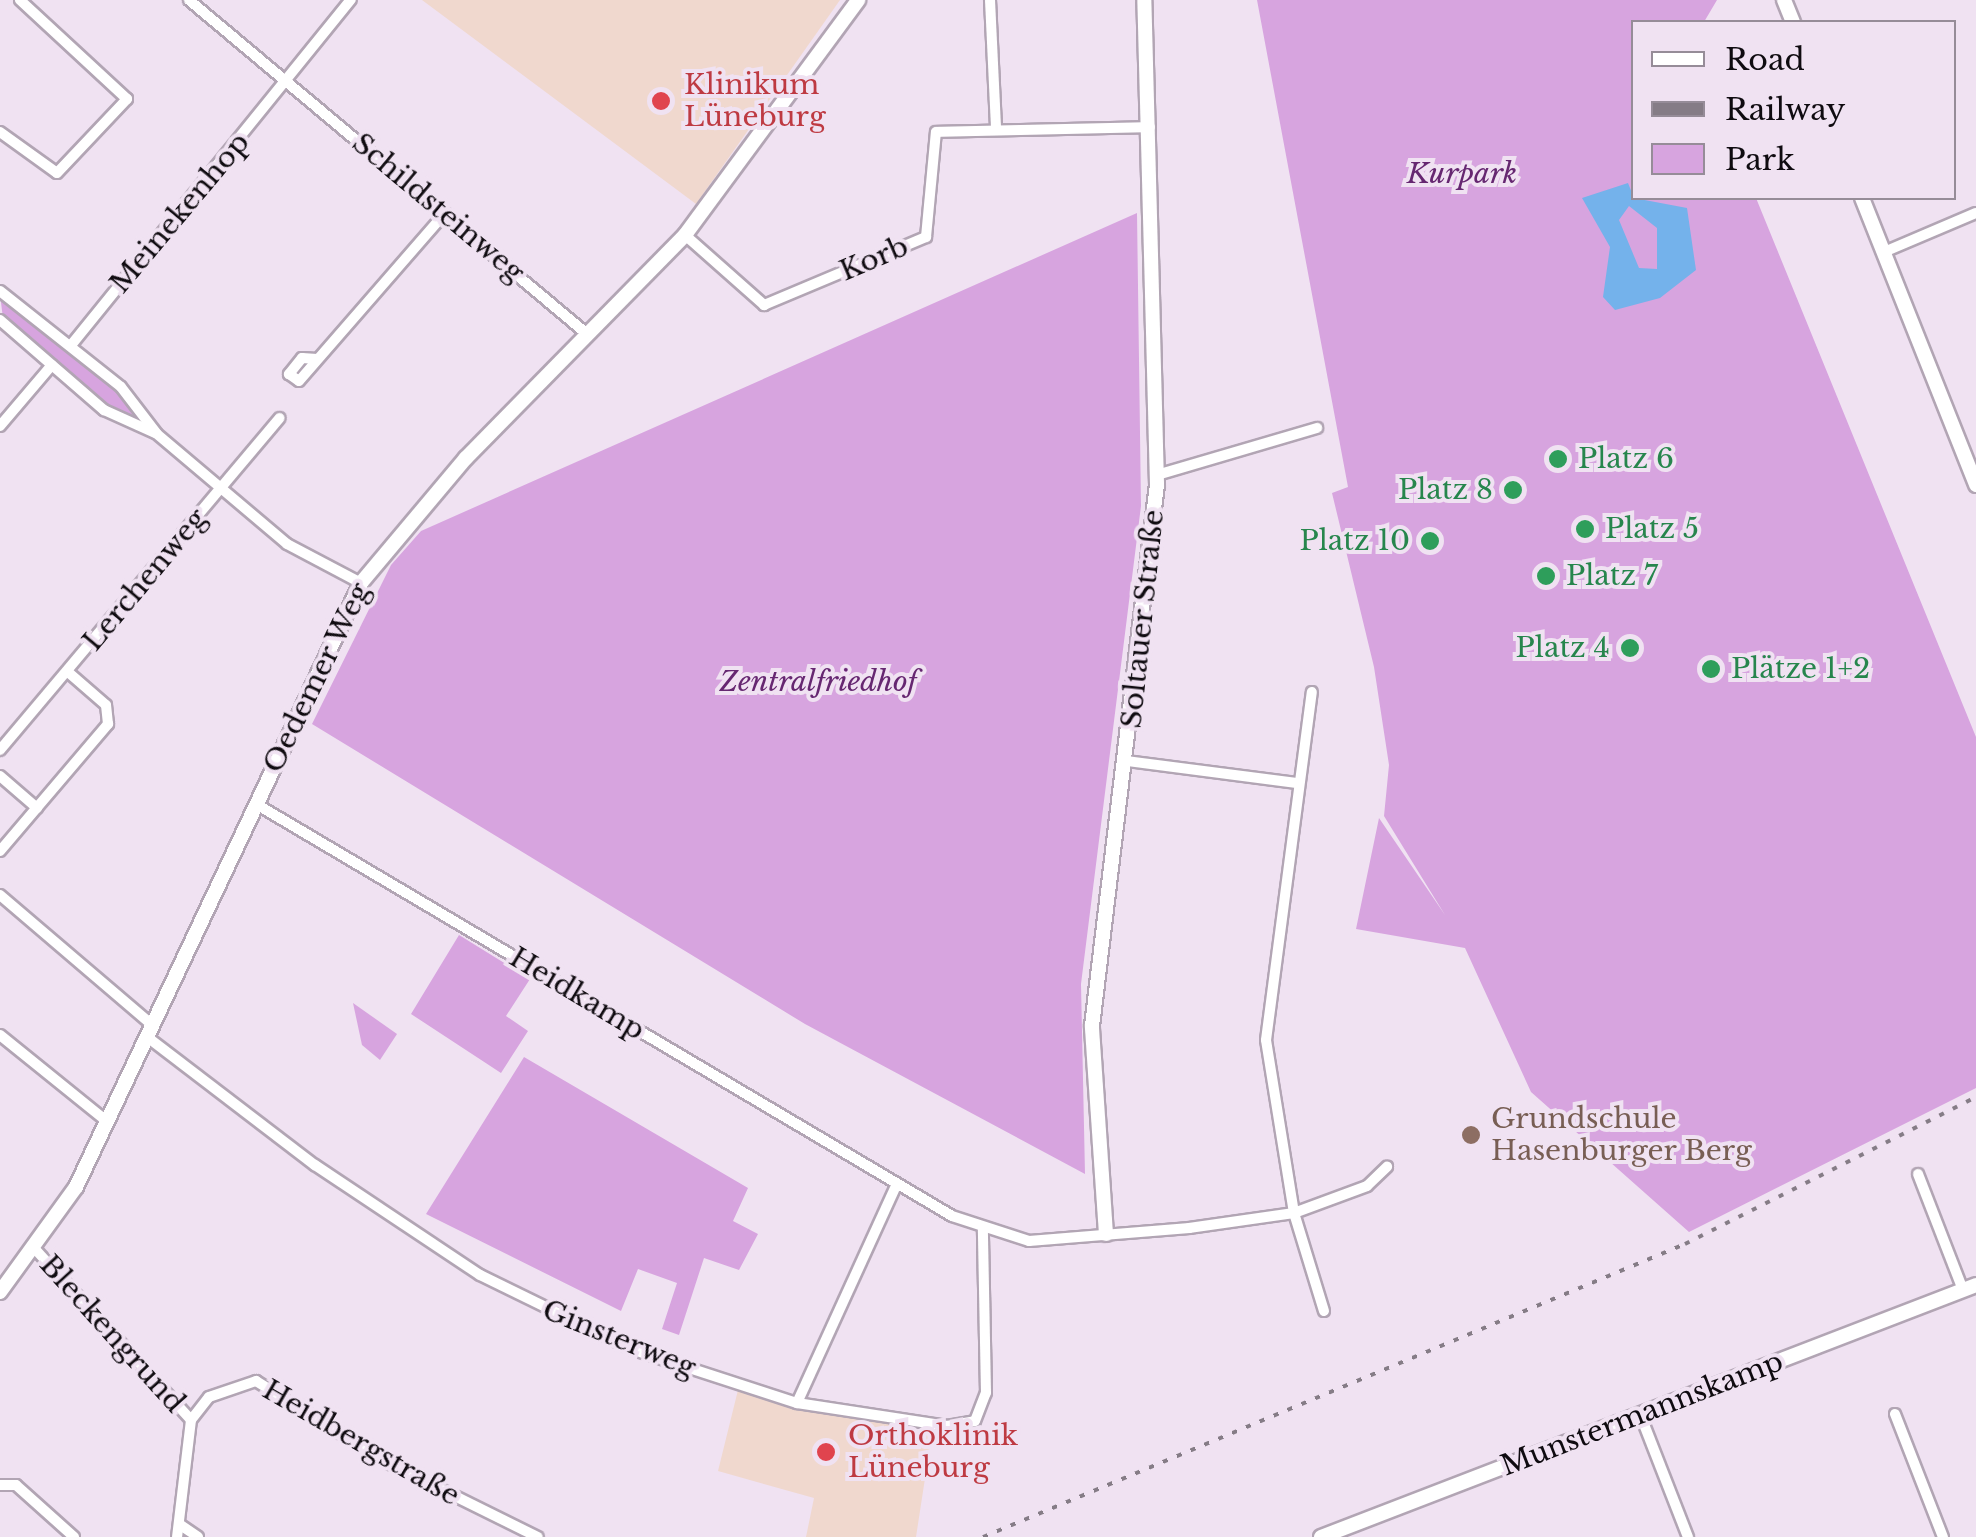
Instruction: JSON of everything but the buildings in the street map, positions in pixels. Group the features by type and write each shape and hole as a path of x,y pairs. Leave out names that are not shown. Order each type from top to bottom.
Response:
{"street":[{"path":"0,132 57,173 127,98 20,0"},
{"name":"Schildsteinweg","path":"189,0 587,334"},
{"path":"288,83 351,0"},
{"name":"Oedemer Weg","path":"0,1292 34,1249 108,1122 362,582 587,334 685,235 858,0"},
{"path":"990,0 996,129"},
{"name":"Soltauer Straße","path":"1106,1234 1092,1026 1127,761 1157,475 1144,0"},
{"name":"Meinekenhop","path":"72,344 288,83"},
{"name":"Korb","path":"685,235 764,306 926,237 929,138 996,129 1150,127"},
{"path":"1863,200 1976,485"},
{"path":"317,359 445,213"},
{"path":"1884,252 1976,213"},
{"path":"0,291 72,344 157,434 287,544 362,582"},
{"path":"0,320 104,410 157,434"},
{"path":"0,426 52,365"},
{"name":"Lerchenweg","path":"0,750 280,418"},
{"path":"1157,475 1317,428"},
{"name":"Lerchenweg","path":"0,852 112,714 68,672"},
{"path":"1312,692 1296,783 1266,1040 1294,1213 1324,1311"},
{"path":"1127,761 1296,783"},
{"path":"0,776 37,808"},
{"name":"Heidkamp","path":"256,804 896,1186 984,1230 1029,1241 1294,1213 1367,1186 1387,1168"},
{"name":"Ginsterweg","path":"0,895 149,1030 315,1165 480,1275 634,1350 797,1403 947,1426 975,1420 986,1393 984,1230"},
{"path":"0,1035 108,1122"},
{"name":"Munstermannskamp","path":"1321,1537 1969,1288 1918,1174"},
{"path":"797,1403 896,1186"},
{"name":"Bleckengrund","path":"34,1249 191,1420 178,1531"},
{"name":"Heidbergstraße","path":"191,1420 209,1397 256,1381 388,1463 538,1537"},
{"path":"1640,1414 1688,1537"},
{"path":"1895,1414 1942,1537"},
{"path":"0,1485 16,1485 74,1537"},
{"path":"178,1531 198,1537"}],"shaded area":[{"name":"Klinikum Lüneburg","path":"422,0 840,0 696,204"},
{"name":"Orthoklinik Lüneburg","path":"738,1390 932,1433 916,1537 806,1537 814,1498 718,1471"}],"green space":[{"name":"Kurpark","path":"1257,0 1717,0 1705,20 1631,20 1631,200 1757,200 1976,737 1976,1088 1689,1232 1531,1092 1465,948 1356,929 1379,818 1445,915 1384,816 1389,765 1374,667 1332,493 1348,487"},
{"name":"Zentralfriedhof","path":"1137,213 1141,506 1081,984 1085,1174 805,1024 312,724 391,565 421,531"},
{"path":"0,295 118,389 147,426 107,407 3,318"},
{"path":"459,935 530,979 506,1016 528,1031 501,1073 411,1014"},
{"path":"353,1003 397,1034 380,1060 362,1045"},
{"path":"524,1057 748,1188 733,1221 758,1234 739,1270 704,1258 679,1335 662,1329 677,1283 638,1269 621,1311 426,1214"}],"water":[{"path":"1628,183 1631,200 1687,208 1696,270 1660,298 1615,310 1603,297 1610,247 1582,198","holes":["1629,206 1657,228 1657,269 1639,268 1619,220"]}],"railway":[{"path":"983,1537 1685,1244 1976,1097"}],"place":[{"name":"Klinikum Lüneburg","path":"661,101"},
{"name":"Platz 6","path":"1558,459"},
{"name":"Platz 8","path":"1513,490"},
{"name":"Platz 5","path":"1585,529"},
{"name":"Platz 10","path":"1430,541"},
{"name":"Platz 7","path":"1546,576"},
{"name":"Platz 4","path":"1630,648"},
{"name":"Plätze 1+2","path":"1711,669"},
{"name":"Grundschule Hasenburger Berg","path":"1471,1135"},
{"name":"Orthoklinik Lüneburg","path":"826,1452"}]}
